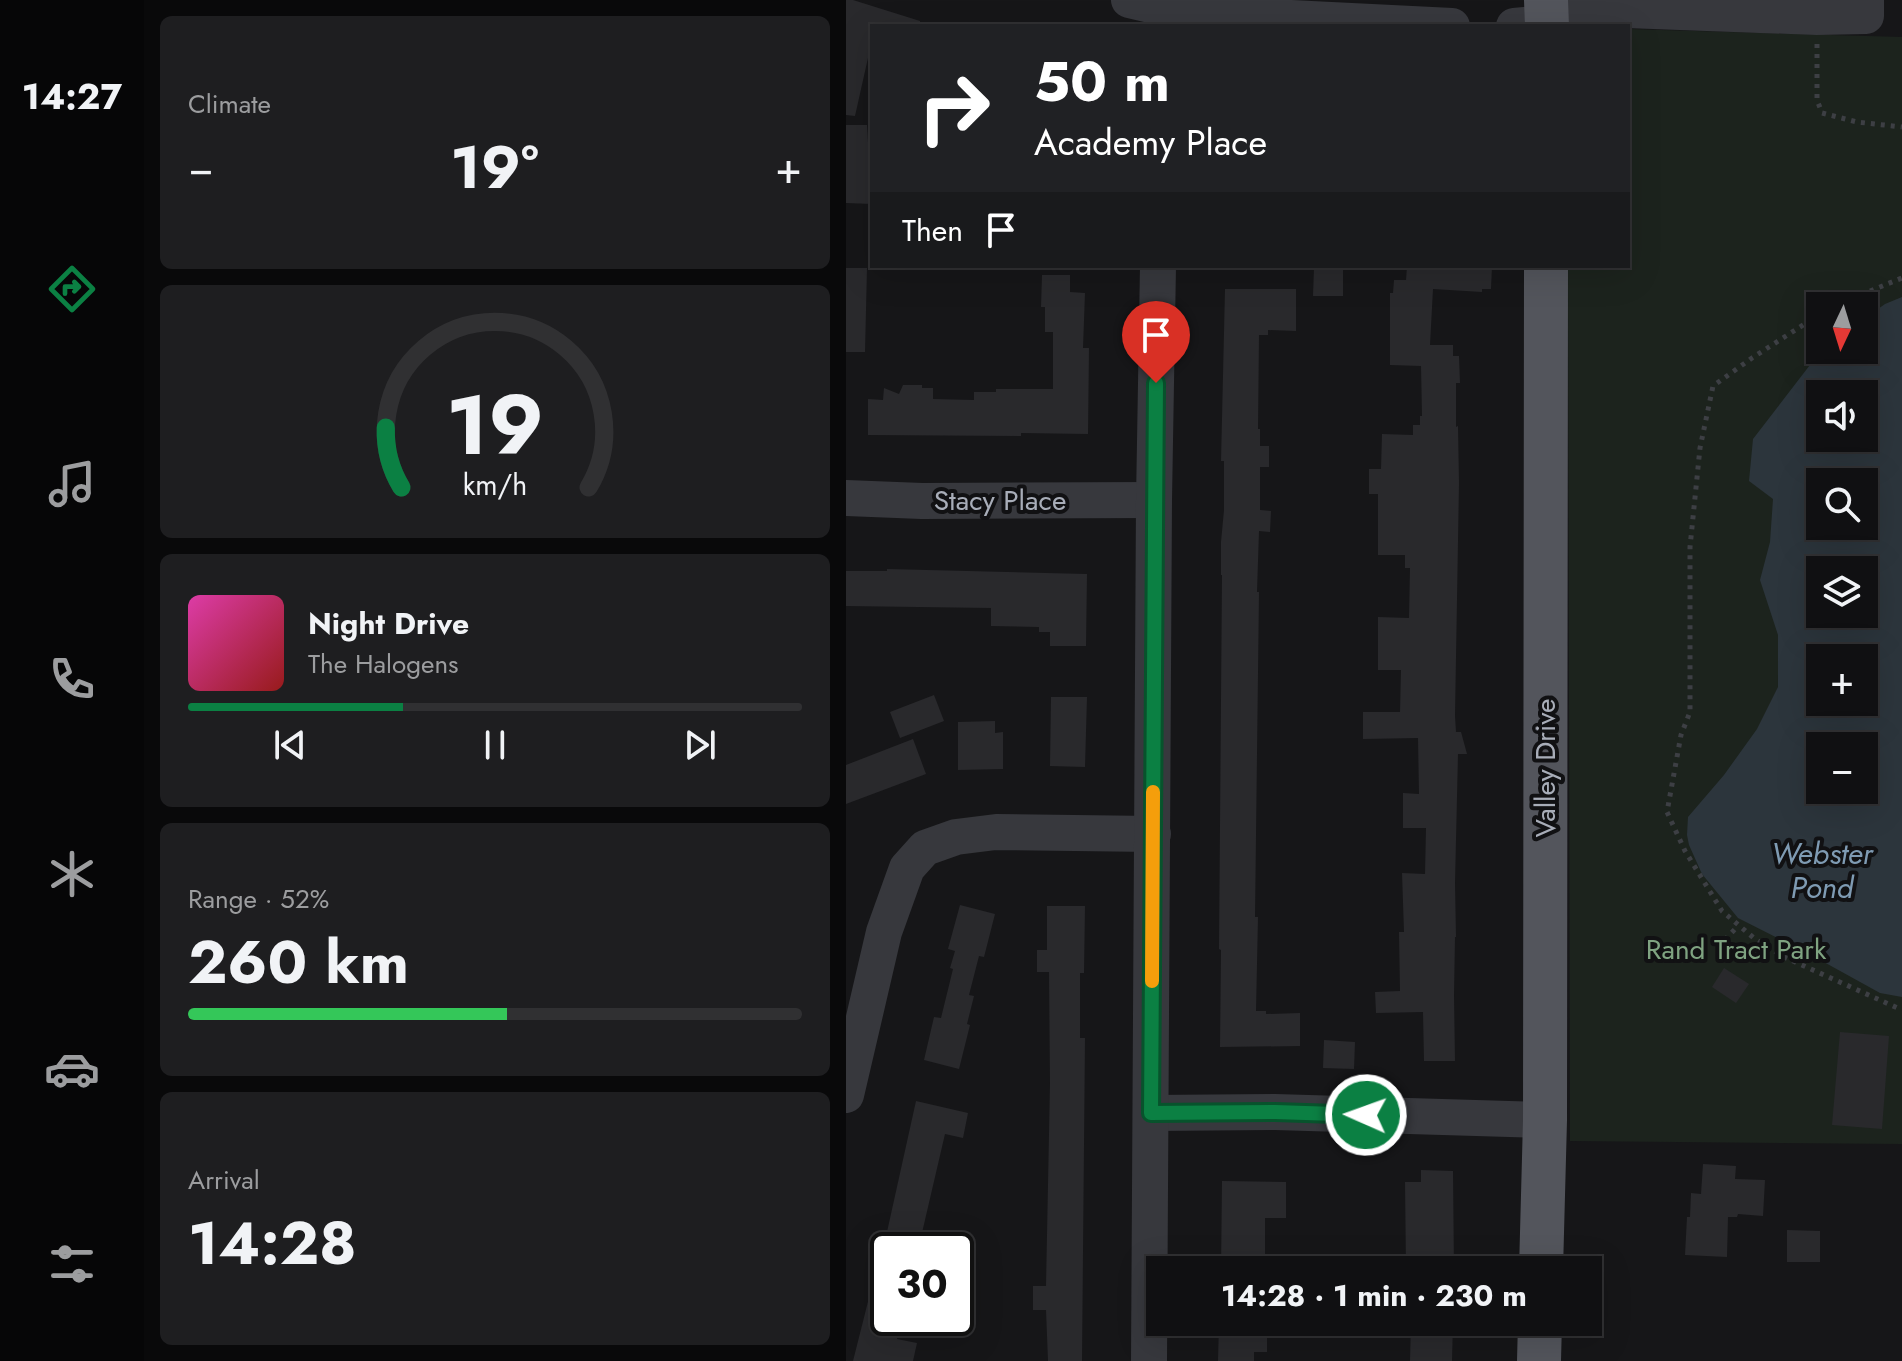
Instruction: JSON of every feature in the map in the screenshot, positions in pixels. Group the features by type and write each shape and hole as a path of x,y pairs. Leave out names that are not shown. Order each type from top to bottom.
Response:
{"main road":[{"name":"Valley Drive","path":"1541,1256 1545,1120 1546,268"},
{"path":"1539,1361 1540,1336"}],"street":[{"path":"1540,17 1866,16 1866,0"},
{"path":"1154,9 1412,24"},
{"path":"1149,1361 1158,268"},
{"name":"Stacy Place","path":"846,498 922,501 1154,500"},
{"path":"846,1095 884,932 907,868 925,848 956,837 996,832 1153,834"},
{"path":"1151,1113 1275,1112 1545,1120"}],"path":[{"path":"1817,17 1817,100 1822,113 1857,122 1902,127"},
{"path":"1865,292 1902,278"},
{"path":"1806,323 1713,386 1700,448 1690,547 1690,712 1681,735 1667,812 1685,851 1722,911 1738,926 1784,957 1902,1010"},
{"path":"1718,947 1738,926"}],"green space":[{"name":"Rand Tract Park","path":"1630,29 1902,37 1902,1144 1570,1141 1568,268 1630,268"}],"water":[{"name":"Webster Pond","path":"1902,297 1902,997 1880,993 1738,918 1702,874 1687,835 1688,817 1724,775 1757,729 1778,687 1778,635 1760,580 1770,542 1773,499 1749,481 1753,439 1811,364 1878,364 1878,309"}],"building":[{"path":"846,0 920,21 920,24 870,24 870,49 855,116 846,115"},
{"path":"846,125 867,125 870,204 846,203"},
{"path":"846,268 867,268 865,352 846,352"},
{"path":"1314,268 1343,269 1343,296 1313,296"},
{"path":"1407,268 1492,268 1491,289 1482,289 1482,292 1433,289 1430,345 1453,345 1453,356 1459,356 1460,383 1456,383 1459,483 1455,716 1456,732 1461,732 1467,754 1458,754 1455,1061 1424,1061 1423,1012 1376,1013 1375,992 1400,991 1399,932 1404,932 1402,873 1425,874 1426,828 1403,828 1403,793 1419,794 1418,738 1363,739 1363,712 1400,712 1401,670 1378,670 1378,617 1409,618 1410,568 1405,568 1405,555 1378,555 1378,494 1369,494 1369,469 1381,469 1382,434 1413,435 1413,425 1420,425 1422,416 1421,366 1390,365 1390,293 1393,293 1394,280 1406,280"},
{"path":"1042,275 1070,275 1070,292 1085,293 1083,348 1089,348 1088,434 868,435 868,399 883,400 884,388 899,394 903,385 922,385 922,388 933,388 933,399 974,400 974,392 1053,389 1053,332 1045,332 1045,307 1041,307"},
{"path":"1225,289 1296,289 1296,331 1268,330 1268,335 1259,335 1258,429 1260,446 1269,446 1269,467 1260,467 1260,510 1271,511 1270,532 1259,531 1255,917 1258,917 1256,1011 1266,1011 1266,1014 1300,1013 1300,1046 1220,1047 1221,542 1224,510 1224,461 1221,461"},
{"path":"887,569 1087,574 1086,646 1050,646 1050,632 1039,632 1039,627 991,626 991,608 846,606 846,571"},
{"path":"934,695 944,721 900,738 890,712"},
{"path":"1051,697 1087,697 1085,767 1050,766"},
{"path":"995,721 995,733 1003,732 1003,769 958,770 958,722"},
{"path":"913,739 926,774 846,804 846,765"},
{"path":"960,905 995,914 984,957 979,956 969,995 974,996 959,1069 924,1060 934,1017 941,1018 953,969 950,968 955,951 948,949"},
{"path":"1047,906 1085,906 1084,973 1080,973 1080,1038 1085,1038 1082,1361 1048,1361 1046,1310 1033,1310 1033,1286 1046,1286 1049,972 1037,972 1037,950 1047,950"},
{"path":"1724,968 1749,984 1736,1003 1712,987"},
{"path":"1840,1032 1889,1036 1882,1129 1832,1125"},
{"path":"1324,1040 1355,1042 1354,1069 1323,1068"},
{"path":"916,1101 968,1113 963,1138 945,1134 922,1232 887,1232"},
{"path":"1703,1164 1736,1166 1735,1179 1765,1180 1763,1216 1738,1214 1737,1217 1728,1217 1727,1257 1685,1255 1691,1193 1701,1194"},
{"path":"1421,1170 1453,1171 1454,1256 1406,1256 1405,1182 1421,1182"},
{"path":"1222,1181 1286,1182 1286,1218 1265,1218 1265,1256 1221,1256"},
{"path":"1787,1230 1820,1231 1820,1262 1787,1262"},
{"path":"870,1294 870,1336 898,1336 897,1339 917,1343 913,1361 853,1361"},
{"path":"1219,1336 1267,1336 1267,1352 1254,1352 1254,1361 1218,1361"},
{"path":"1411,1336 1453,1336 1452,1361 1410,1361"}],"slow traffic":[{"path":"1152,981 1153,792"}],"route":[{"path":"1156,383 1151,1113 1366,1115"}]}
